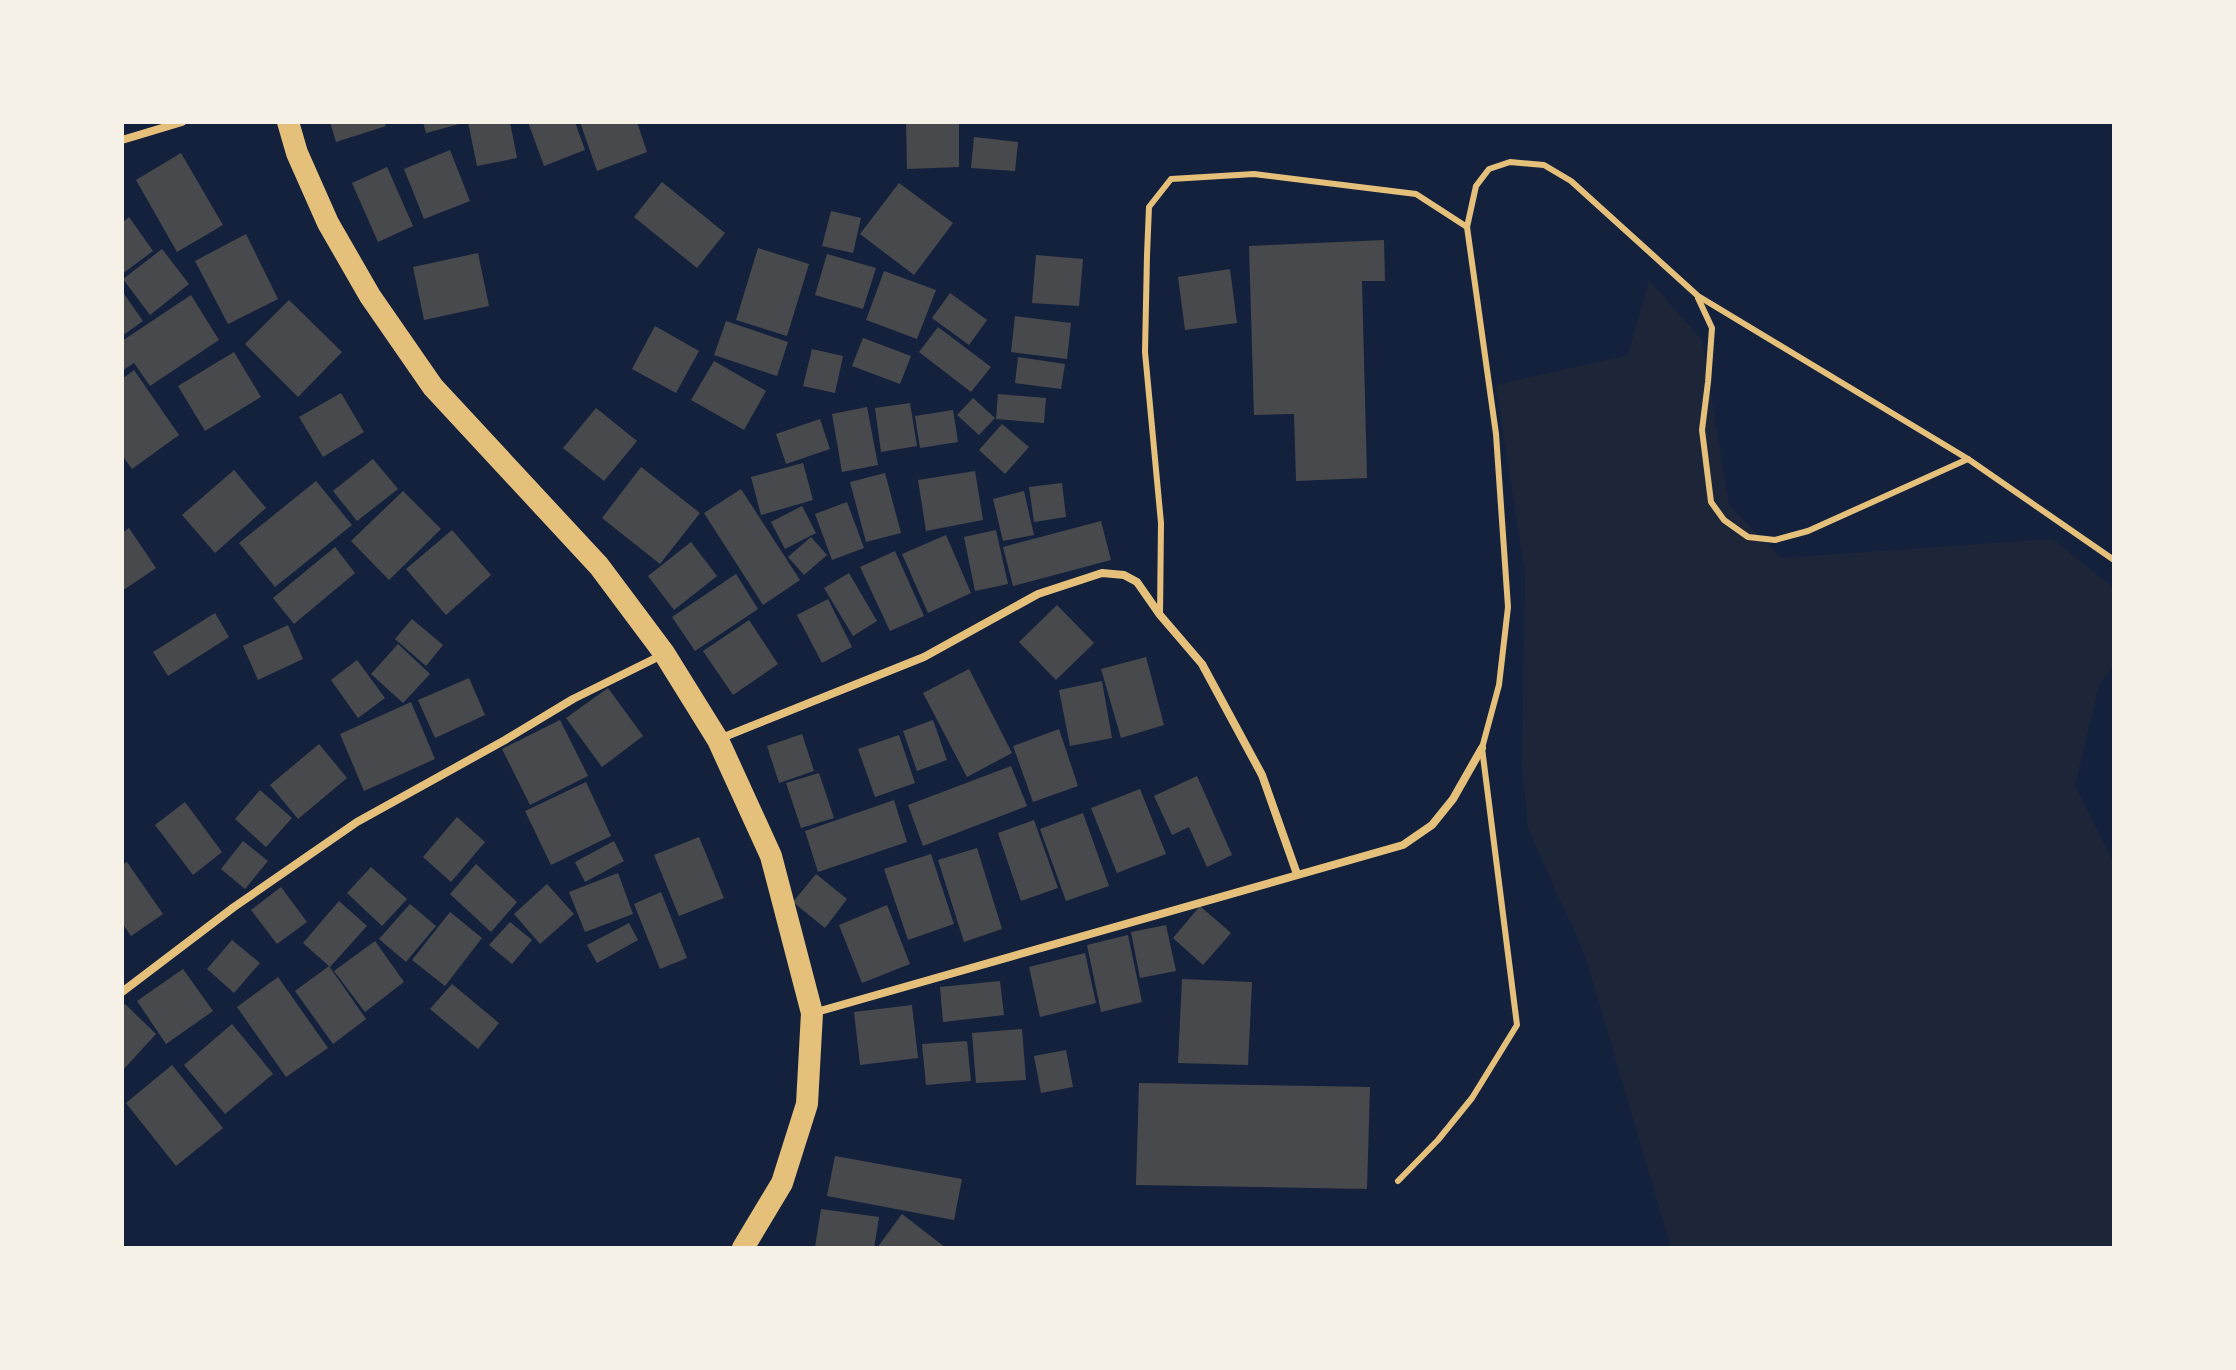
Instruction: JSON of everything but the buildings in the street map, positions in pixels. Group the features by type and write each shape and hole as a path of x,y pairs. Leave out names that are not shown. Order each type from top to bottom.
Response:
{"highway":[{"path":"288,122 297,153 328,223 370,296 433,387 599,566 664,653 718,740 771,856 812,1013 807,1104 782,1183 743,1248"}],"street":[{"path":"122,140 182,122"},
{"path":"718,740 924,657 1038,594 1102,573 1124,575 1137,582 1160,615 1202,664 1262,775 1297,874"},
{"path":"122,992 234,907 357,822 573,699 664,653"},
{"path":"812,1013 1403,845 1432,825 1453,799 1482,748"}],"lane":[{"path":"1398,1181 1438,1140 1472,1098 1517,1025 1482,748 1499,685 1508,607 1496,434 1467,227 1476,186 1489,169 1510,162 1544,165 1571,181 1698,296 1968,459 2114,560"},
{"path":"1160,615 1161,523 1145,352 1147,269 1149,207 1171,179 1254,174 1416,194 1467,227"},
{"path":"1698,296 1712,328 1702,430 1711,502 1724,520 1748,537 1775,540 1808,531 1968,459"}],"shaded area":[{"path":"1649,280 1702,340 1729,505 1781,558 2053,539 2114,588 2114,665 2099,685 2075,785 2114,864 2114,1248 1671,1248 1585,955 1528,829 1522,766 1525,574 1496,385 1628,355"}]}
